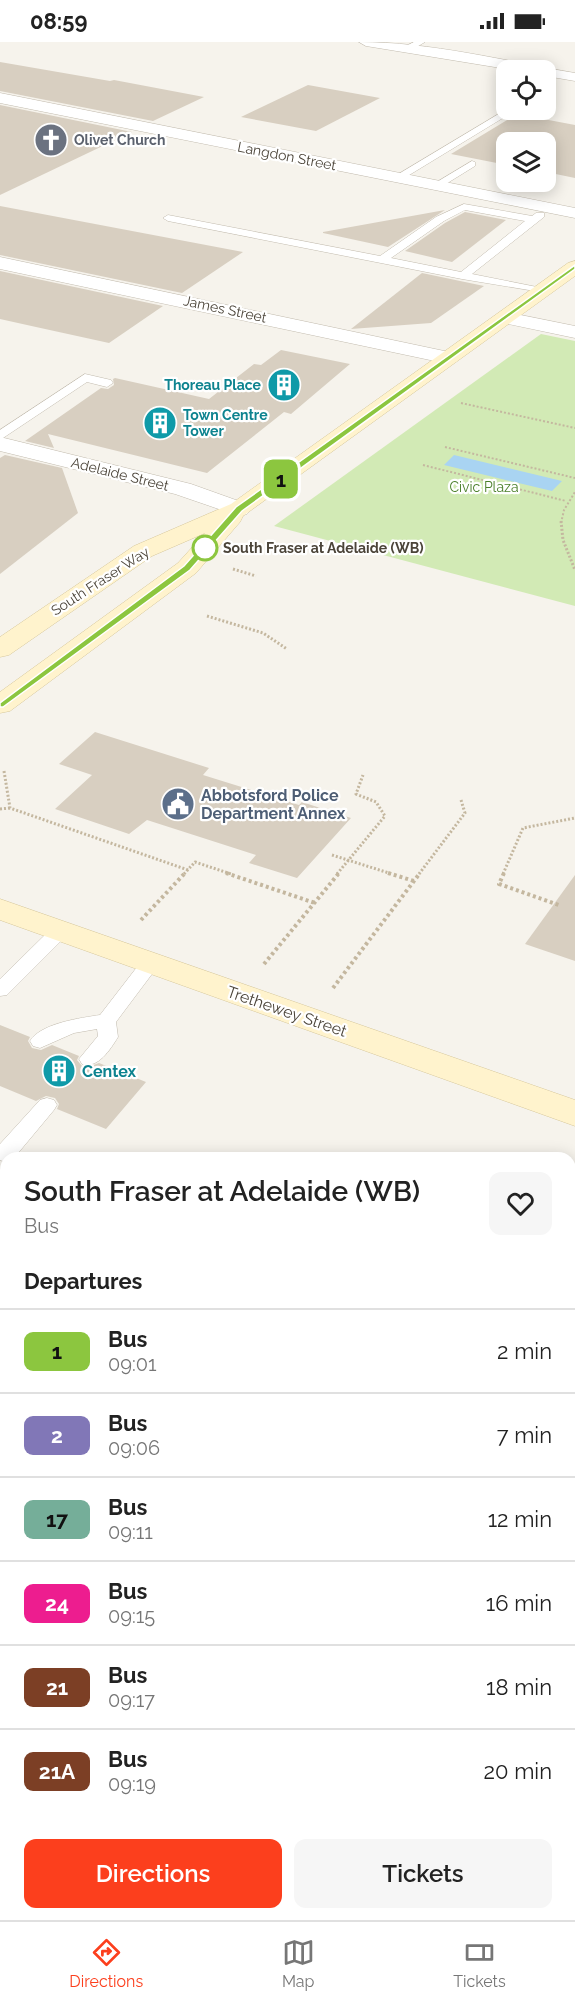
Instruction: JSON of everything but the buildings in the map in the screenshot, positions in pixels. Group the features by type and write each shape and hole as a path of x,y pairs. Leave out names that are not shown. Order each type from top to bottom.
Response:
{"main road":[{"name":"South Fraser Way","path":"0,649 143,551 239,509 575,267"},
{"name":"South Fraser Way","path":"0,705 187,568 239,509"},
{"path":"0,885 50,926"},
{"name":"Trethewey Street","path":"0,909 575,1113"},
{"path":"0,920 50,926"}],"street":[{"path":"366,42 496,63"},
{"path":"556,74 575,77"},
{"name":"Langdon Street","path":"0,98 575,213"},
{"name":"James Street","path":"0,263 449,358"},
{"path":"506,318 575,332"},
{"name":"Adelaide Street","path":"0,444 183,489 239,509"}],"lane":[{"path":"407,49 421,42"},
{"path":"397,178 496,119"},
{"path":"437,186 472,164"},
{"path":"381,260 440,219 464,207 534,220"},
{"path":"462,276 549,208"},
{"path":"168,218 543,291"},
{"path":"0,436 85,378 107,383"},
{"path":"0,990 8,974 50,926"},
{"path":"40,1041 69,1027 106,1021 151,963"},
{"path":"89,1059 108,1037 106,1021"},
{"path":"7,1152 47,1105"}],"path":[{"path":"461,403 575,428"},
{"path":"446,447 575,478"},
{"path":"423,465 566,501"},
{"path":"575,492 566,501 561,536 564,552 575,570"},
{"path":"227,567 256,576"},
{"path":"207,616 263,633 287,649"},
{"path":"0,777 4,771 10,808"},
{"path":"275,951 385,816 376,802 356,794 363,775"},
{"path":"310,1019 465,813 461,800"},
{"path":"0,809 10,808 188,870"},
{"path":"559,904 499,884 523,828 575,818"},
{"path":"332,855 414,881"},
{"path":"113,949 195,862 315,903"}],"green space":[{"name":"Civic Plaza","path":"541,334 575,341 575,606 274,526"}],"water":[{"path":"454,455 562,481 552,491 444,465"}],"bus line":[{"name":"1","path":"0,705 187,568 239,509 575,267"}],"place":[{"name":"Olivet Church","path":"51,140"},
{"name":"Thoreau Place","path":"284,385"},
{"name":"Town Centre Tower","path":"160,423"},
{"name":"South Fraser at Adelaide (WB)","path":"205,548"},
{"name":"Abbotsford Police Department Annex","path":"178,804"},
{"name":"Centex","path":"59,1071"}]}
